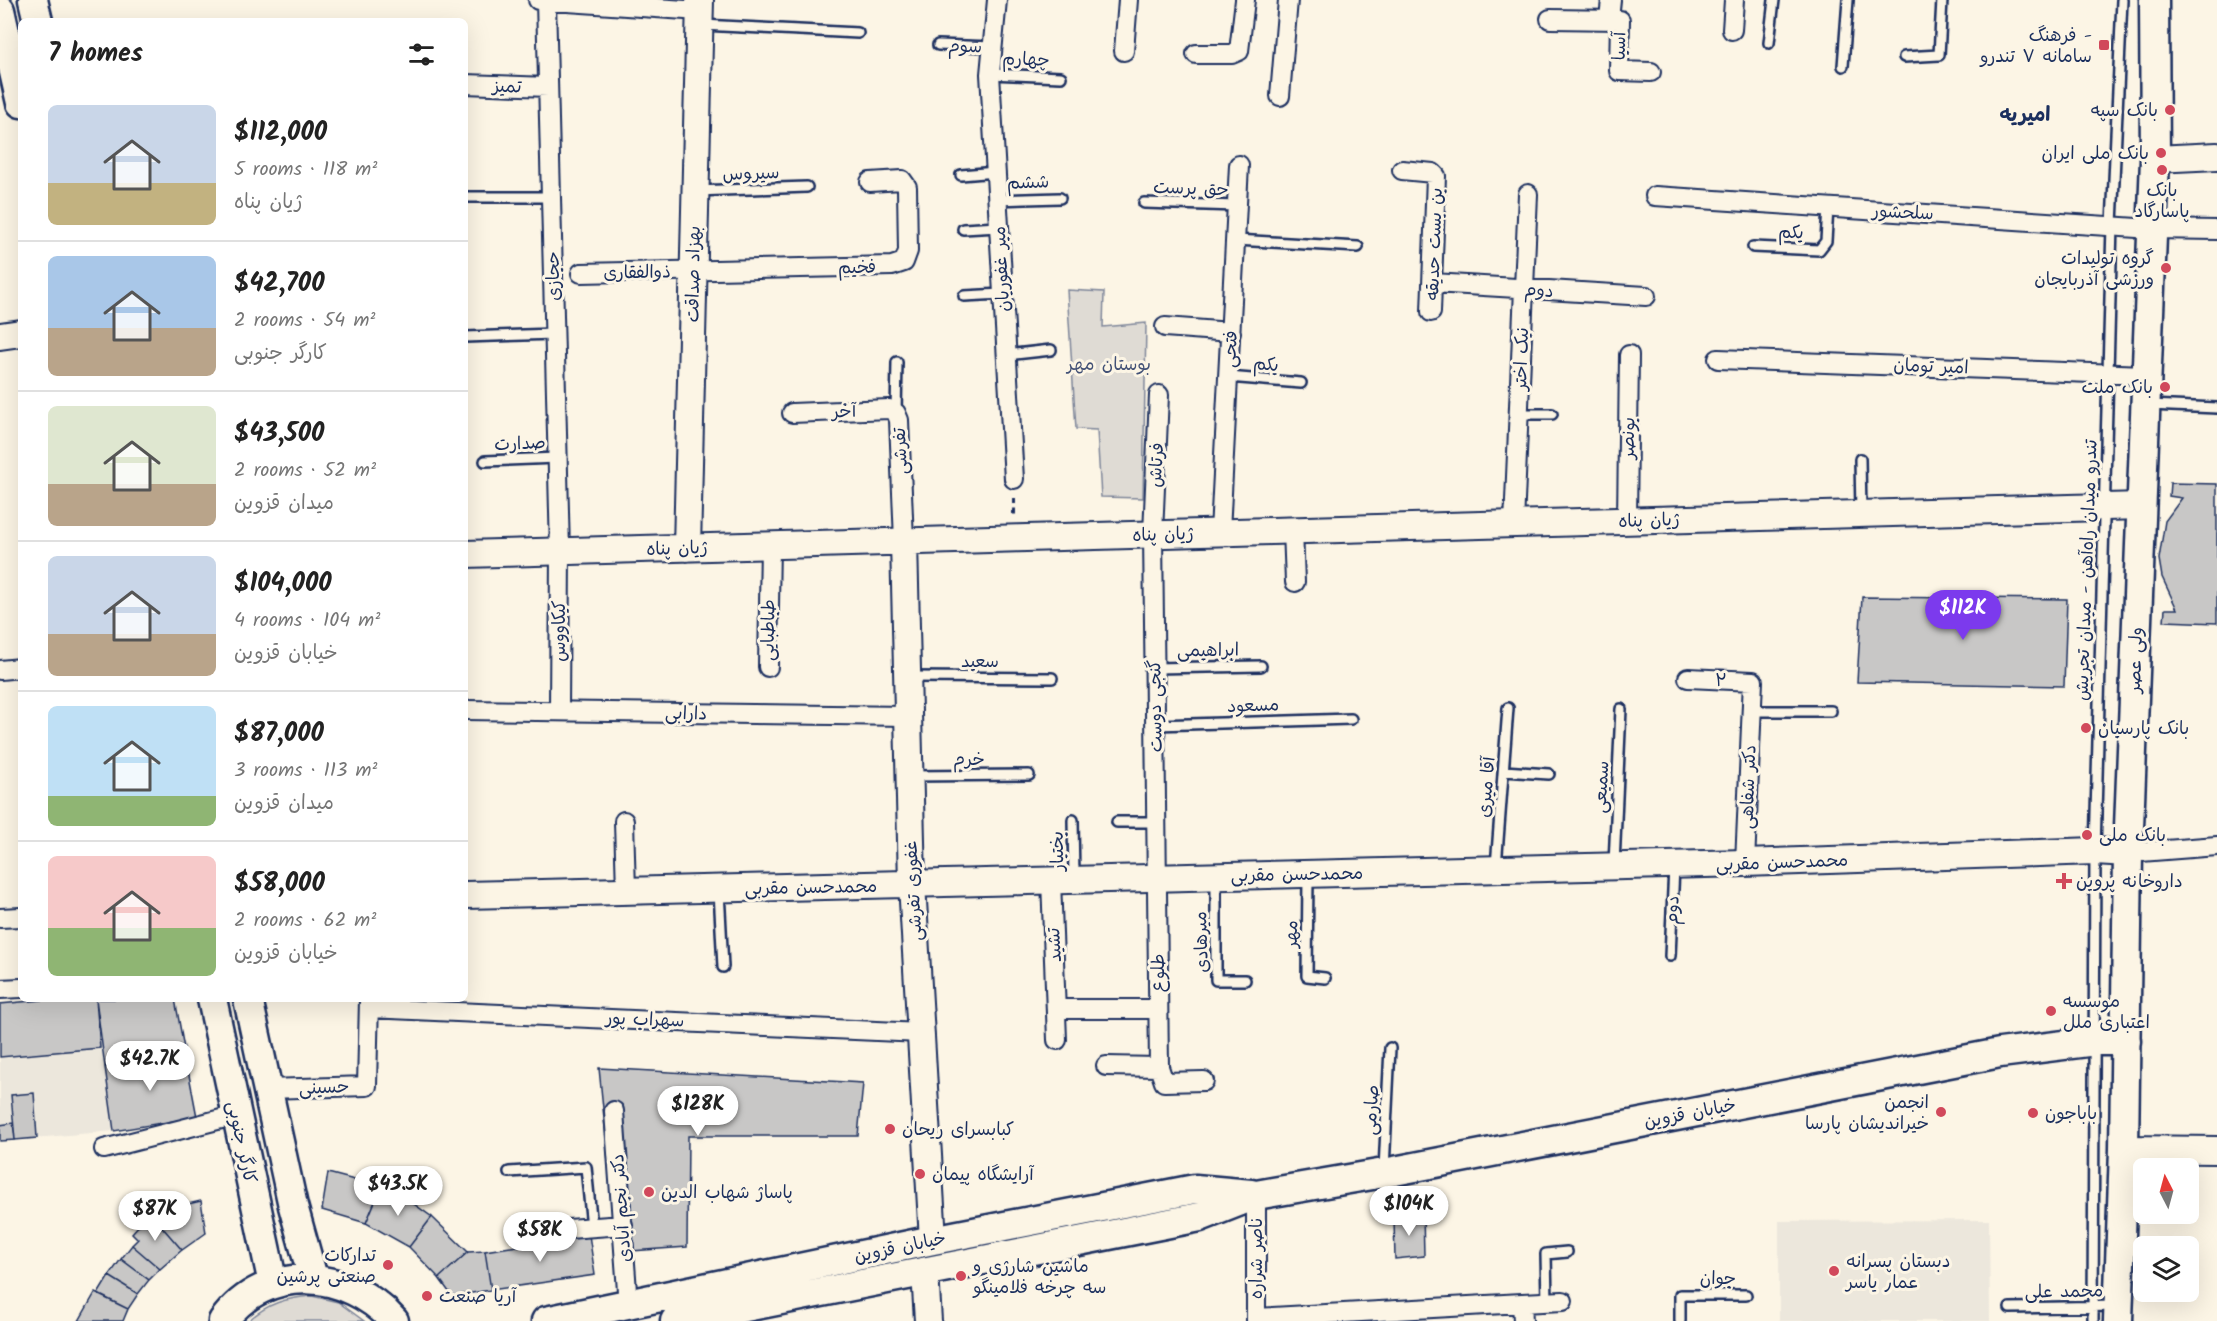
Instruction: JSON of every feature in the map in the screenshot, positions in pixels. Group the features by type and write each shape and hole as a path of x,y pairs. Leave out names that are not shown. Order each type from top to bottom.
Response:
{"main road":[{"path":"33,0 37,18"},
{"name":"ولی عصر","path":"2110,1311 2124,1149 2128,853 2155,159 2154,0"},
{"path":"0,10 18,90"},
{"name":"کارگر جنوبی","path":"213,1002 273,1284"},
{"name":"کارگر جنوبی","path":"249,1002 267,1089 313,1278"},
{"name":"خیابان قزوین","path":"675,1321 720,1317 925,1272 1200,1217 1256,1195 1384,1173 2000,1053 2096,1041 2126,1041"},
{"name":"خیابان قزوین","path":"546,1321 933,1240 1195,1189 1256,1195"},
{"path":"222,1321 242,1299 273,1284 313,1278 360,1292 380,1305 394,1321"}],"street":[{"path":"538,0 700,12"},
{"name":"میر غفوریان","path":"997,0 990,74 1014,479"},
{"path":"1125,51 1128,0"},
{"path":"1196,54 1232,54 1239,51 1242,44 1245,0"},
{"path":"1281,96 1288,0"},
{"name":"آسیا","path":"1611,0 1609,20 1620,20 1619,71 1651,72"},
{"path":"1731,30 1734,0"},
{"name":"حجازی","path":"546,1 560,551"},
{"name":"بهزاد صداقت","path":"687,548 700,12"},
{"path":"1550,19 1609,20"},
{"name":"تمیز","path":"468,84 548,87"},
{"path":"2155,159 2217,156"},
{"name":"فتحی","path":"1220,532 1239,165"},
{"name":"بن بست حدیقه","path":"1402,170 1434,173 1437,176 1431,312"},
{"name":"فخیم","path":"693,271 892,266 904,262 908,251 907,187 902,180 896,179 870,182"},
{"name":"نیک اختر","path":"1514,524 1528,194"},
{"name":"سلحشور","path":"1654,196 2152,229 2217,230"},
{"name":"ذوالفقاری","path":"581,273 693,271"},
{"name":"دوم","path":"1433,283 1646,297"},
{"path":"1165,327 1231,332"},
{"path":"0,336 18,333"},
{"name":"بونصر","path":"1627,520 1629,355"},
{"name":"امیر تومان","path":"1718,359 2145,375"},
{"name":"فرتاش","path":"1153,534 1160,395"},
{"name":"آخر","path":"792,413 889,409 896,413"},
{"name":"تفرشی","path":"896,413 899,420 904,541"},
{"name":"ژیان پناه","path":"468,554 2141,506"},
{"path":"1293,530 1295,582"},
{"name":"گنجی دوست","path":"1153,534 1158,878"},
{"name":"غفوری تفرشی","path":"904,541 912,884 933,1240"},
{"name":"طباطبایی","path":"768,667 770,545"},
{"name":"کیکاووس","path":"559,711 560,551"},
{"path":"0,670 18,668"},
{"name":"۲","path":"1688,678 1753,681"},
{"name":"دکتر شفاهی","path":"1745,863 1753,681"},
{"name":"دارابی","path":"468,710 908,716"},
{"path":"624,821 626,891"},
{"path":"2128,853 2217,846"},
{"name":"محمدحسن مقربی","path":"468,896 1674,865 2095,851 2128,853"},
{"name":"طلوع","path":"1158,878 1158,1067"},
{"name":"تشید","path":"1057,1040 1056,1009 1063,880"},
{"path":"0,918 18,918"},
{"path":"0,989 18,988"},
{"name":"سهراب پور","path":"369,1003 921,1032"},
{"name":"حسینی","path":"267,1089 367,1086 369,1003"},
{"path":"1056,1009 1158,1009"},
{"path":"1107,1066 1158,1067 1164,1082 1204,1081"},
{"name":"دکتر نجم آبادی","path":"614,1111 628,1305"},
{"path":"104,1149 237,1115"},
{"path":"2124,1149 2217,1150"},
{"name":"ناصر شراره","path":"1256,1195 1256,1320"},
{"path":"541,1231 623,1225"},
{"path":"925,1272 928,1321"},
{"path":"1256,1320 1523,1312 1555,1301"}],"lane":[{"path":"1769,43 1774,0"},
{"path":"1843,66 1848,0"},
{"path":"1904,57 1939,56 1942,0"},
{"name":"تندرو میدان راه‌آهن - میدان تجریش","path":"2093,1321 2110,1311 2096,1041 2095,851 2112,225 2122,0"},
{"path":"700,12 858,33"},
{"name":"سوم","path":"938,45 993,47"},
{"name":"چهارم","path":"990,74 1061,77"},
{"path":"961,175 996,172"},
{"name":"سیروس","path":"695,191 807,187"},
{"path":"468,198 551,197"},
{"name":"ششم","path":"997,200 1060,198"},
{"name":"حق پرست","path":"1143,204 1237,206"},
{"name":"یکم","path":"1754,247 1819,250 1826,241 1828,208"},
{"path":"963,230 998,227"},
{"path":"1236,240 1358,247"},
{"path":"964,296 1002,294"},
{"path":"468,338 554,334"},
{"path":"1005,355 1051,350"},
{"name":"تفرشی","path":"896,413 897,362"},
{"name":"یکم","path":"1228,377 1301,383"},
{"path":"2144,405 2217,408"},
{"path":"1519,414 1552,414"},
{"name":"صدارت","path":"485,461 557,458"},
{"path":"1860,459 1861,514"},
{"name":"ابراهیمی","path":"1155,668 1261,666"},
{"name":"سعید","path":"907,677 1052,678"},
{"name":"آقا میری","path":"1496,869 1509,708"},
{"name":"سمیعی","path":"1614,866 1621,709"},
{"path":"1751,711 1831,711"},
{"name":"مسعود","path":"1156,725 1351,719"},
{"path":"1504,771 1549,774"},
{"name":"خرم","path":"909,776 1029,775"},
{"name":"بختیار","path":"1063,880 1073,820"},
{"path":"1117,822 1157,822"},
{"name":"دوم","path":"1670,956 1674,865"},
{"name":"مهر","path":"1308,874 1307,976 1324,978"},
{"name":"میرهادی","path":"1216,876 1216,980 1245,980"},
{"path":"719,889 723,967"},
{"name":"صارمی","path":"1384,1173 1390,1048"},
{"path":"509,1172 586,1167 592,1227"},
{"path":"1555,1301 1546,1254 1568,1252"},
{"name":"جوان","path":"1680,1321 1680,1295 1746,1295"},
{"name":"محمد علی","path":"2010,1308 2110,1311"}],"path":[{"path":"1014,479 1014,538"}],"shaded area":[{"path":"96,1002 114,1131 0,1141 0,1004"},
{"path":"1989,1220 1990,1321 1779,1321 1779,1221"}],"green space":[{"name":"بوستان مهر","path":"1067,290 1104,292 1103,327 1146,323 1143,498 1101,497 1097,430 1076,429"},
{"path":"312,1296 338,1302 364,1321 248,1321 278,1302"}],"building":[{"path":"2170,483 2217,484 2217,623 2164,621 2165,609 2177,609 2162,577 2159,559 2165,521 2182,498 2169,496"},
{"path":"1862,597 2067,599 2064,686 1857,682"},
{"path":"96,1002 100,1048 0,1057 0,1004"},
{"path":"96,1002 176,1002 185,1054 105,1067"},
{"path":"185,1054 197,1117 114,1131 105,1067"},
{"name":"پاساژ شهاب الدین","path":"599,1068 863,1083 858,1136 688,1136 687,1247 631,1251 619,1269"},
{"path":"34,1093 37,1138 15,1140 11,1095"},
{"path":"13,1123 15,1140 0,1141 0,1125"},
{"path":"328,1173 381,1187 366,1223 322,1210"},
{"path":"381,1187 411,1202 432,1217 409,1247 366,1223"},
{"path":"201,1201 206,1233 182,1250 150,1213"},
{"path":"150,1213 182,1250 160,1269 132,1245 138,1239 132,1233"},
{"path":"1423,1214 1424,1256 1395,1259 1394,1219"},
{"path":"432,1217 468,1252 439,1278 409,1247"},
{"path":"589,1235 595,1275 491,1290 485,1251"},
{"path":"132,1245 160,1269 149,1280 121,1259"},
{"path":"485,1251 491,1290 452,1296 439,1278 468,1252"},
{"path":"121,1259 149,1280 138,1294 109,1276"},
{"path":"109,1276 138,1294 128,1309 98,1294"},
{"path":"95,1293 128,1309 123,1321 79,1321"}],"place":[{"name":"فرهنگ - سامانه ۷ تندرو","path":"2104,45"},
{"name":"بانک سپه","path":"2170,110"},
{"name":"بانک ملی ایران","path":"2161,153"},
{"name":"بانک پاسارگاد","path":"2162,170"},
{"name":"گروه تولیدات ورزشی آذربایجان","path":"2166,268"},
{"name":"بانک ملت","path":"2165,387"},
{"name":"بانک پارسیان","path":"2086,728"},
{"name":"بانک ملی","path":"2087,835"},
{"name":"داروخانه پروین","path":"2064,881"},
{"name":"موسسه اعتباری ملل","path":"2051,1011"},
{"name":"انجمن خیراندیشان پارسا","path":"1941,1112"},
{"name":"باباجون","path":"2033,1113"},
{"name":"کبابسرای ریحان","path":"890,1129"},
{"name":"آرایشگاه پیمان","path":"920,1174"},
{"name":"پاساژ شهاب الدین","path":"649,1192"},
{"name":"تدارکات صنعتی پرشین","path":"388,1265"},
{"name":"دبستان پسرانه عمار یاسر","path":"1834,1271"},
{"name":"ماشین شارژی و سه چرخه فلامینگو","path":"961,1276"},
{"name":"آریا صنعت","path":"427,1296"}],"district":[{"name":"امیریه","path":"2025,114"}]}
